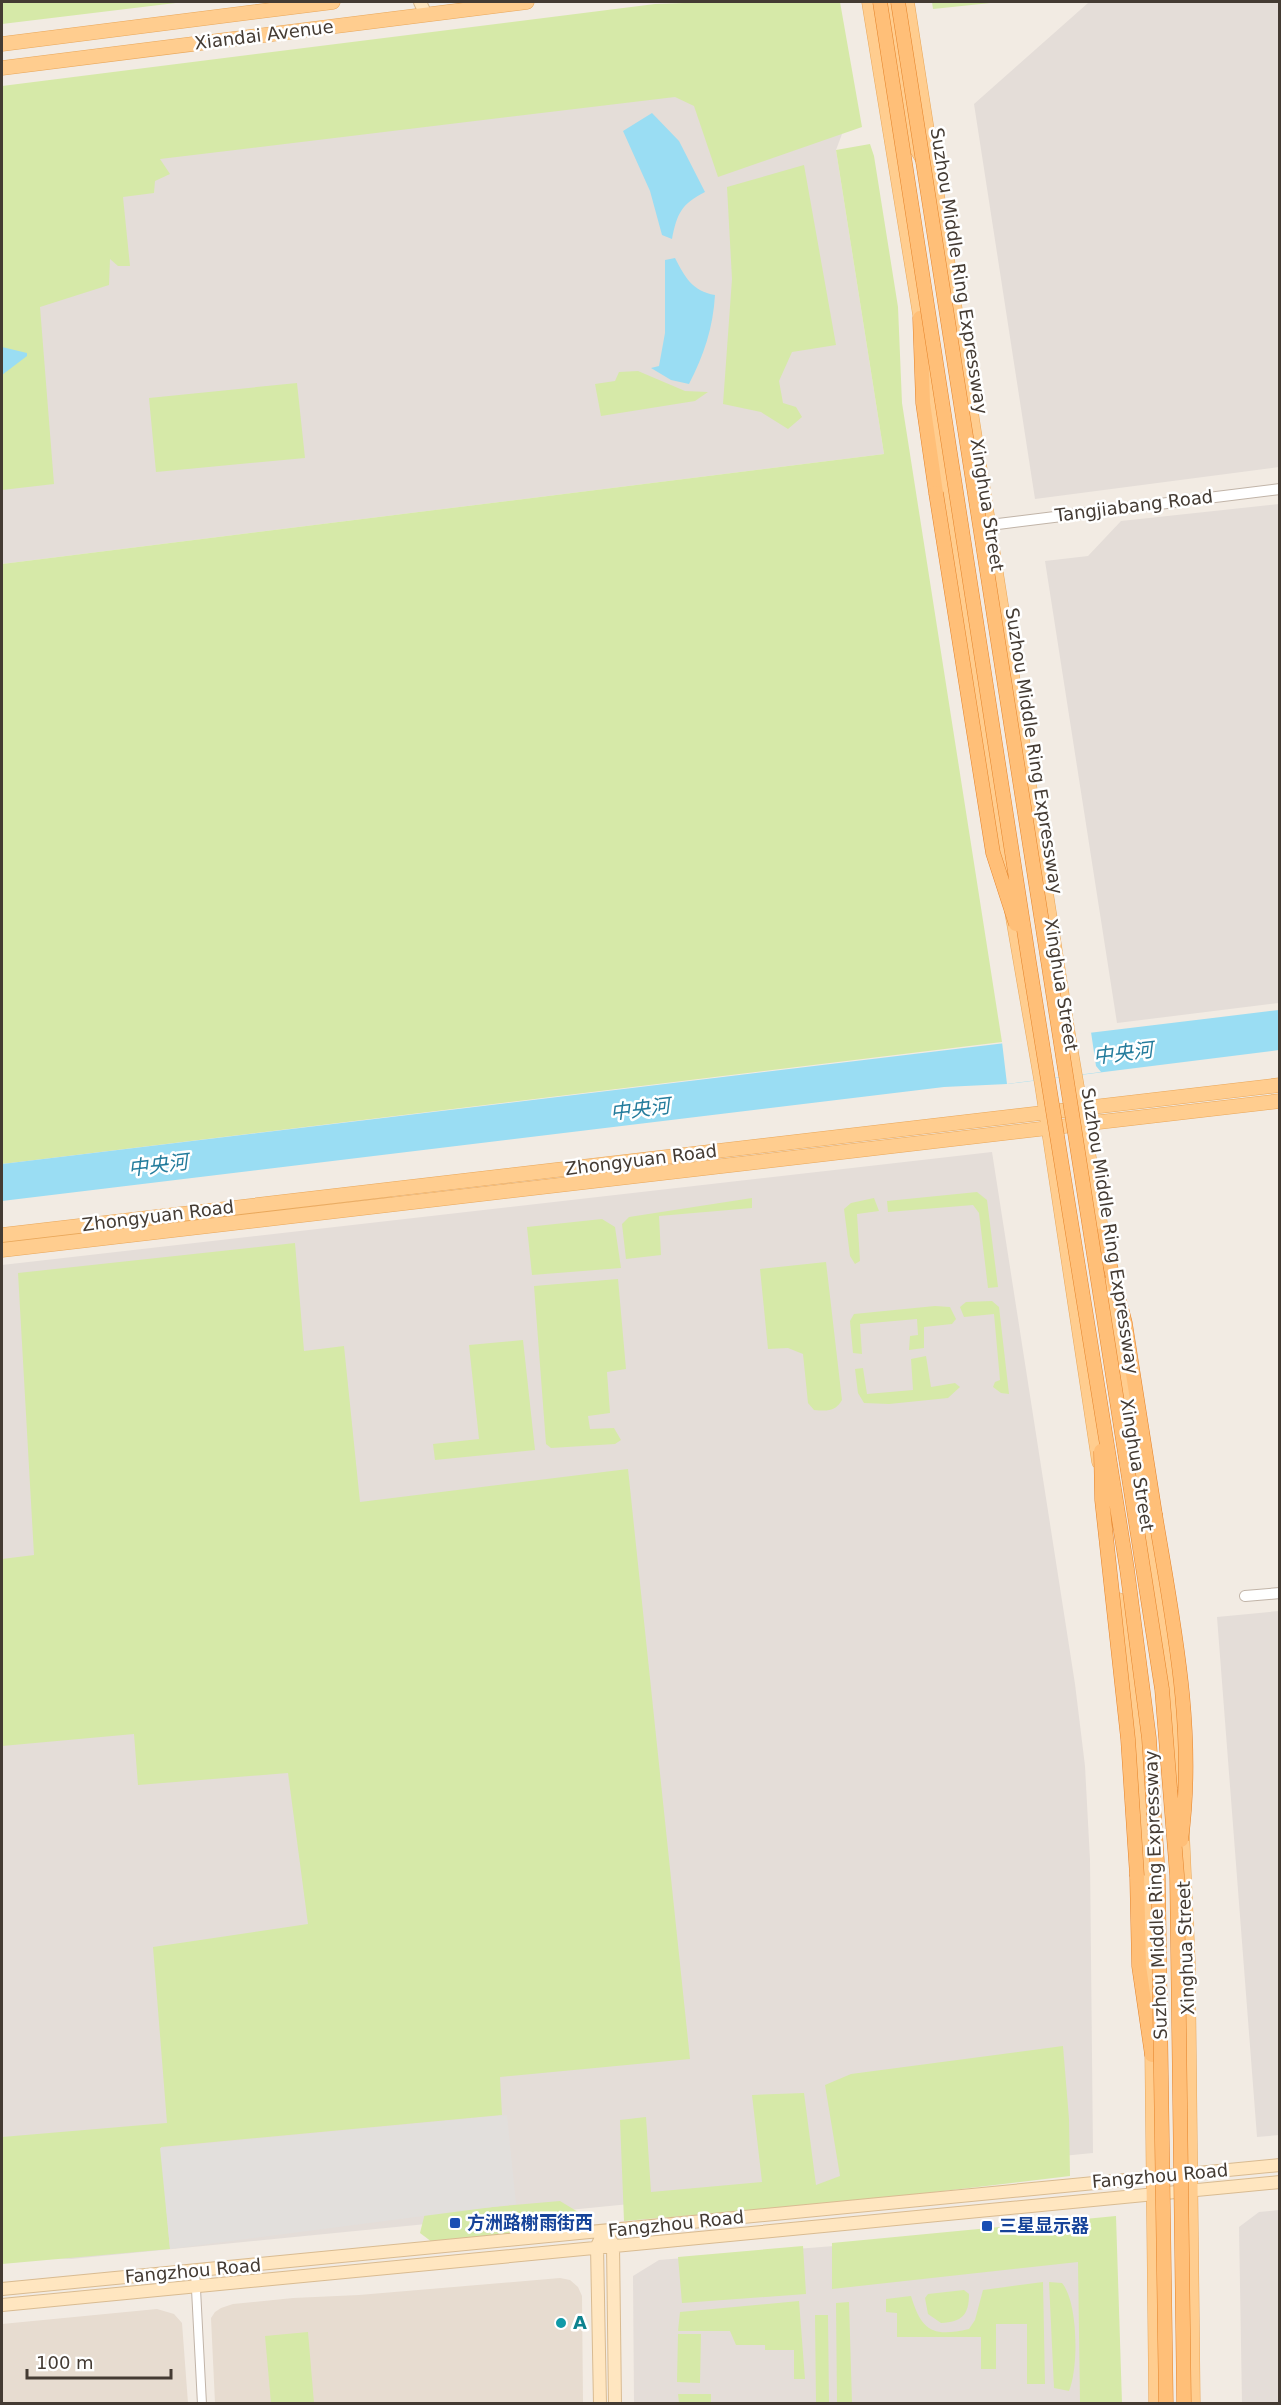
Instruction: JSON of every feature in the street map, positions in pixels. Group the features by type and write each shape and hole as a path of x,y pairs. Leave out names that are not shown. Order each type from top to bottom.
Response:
{"highway":[{"name":"Suzhou Middle Ring Expressway","path":"880,2 1029,962 1127,1569 1145,1702 1154,1794 1160,1964 1166,2403"},
{"name":"Suzhou Middle Ring Expressway","path":"898,2 1144,1567 1167,1736 1177,1875 1184,2403"},
{"path":"920,318 923,403 993,853 1029,962"},
{"path":"1102,1235 1125,1323 1178,1663 1186,1743 1187,1796 1177,1875"},
{"path":"1100,1404 1101,1500 1128,1739 1137,1876 1139,1966 1152,2055"}],"main road":[{"name":"Xiandai Avenue","path":"2,44 333,2"},
{"path":"420,2 427,8"},
{"name":"Xiandai Avenue","path":"2,68 427,8 527,2"},
{"name":"Xinghua Street","path":"869,2 1001,850 1049,1129 1115,1569 1137,1738 1146,1876 1152,2055 1156,2403"},
{"name":"Xinghua Street","path":"908,2 1068,1035 1102,1235 1178,1736 1188,1962 1193,2403"},
{"path":"890,9 916,58"},
{"path":"890,9 910,138 936,183"},
{"name":"Zhongyuan Road","path":"2,1235 1280,1085"},
{"name":"Zhongyuan Road","path":"2,1250 1280,1101"},
{"name":"Fangzhou Road","path":"2,2289 1153,2175 1280,2165"},
{"name":"Fangzhou Road","path":"2,2305 196,2284 1280,2182"},
{"path":"604,2231 613,2244 615,2403"},
{"path":"600,2403 597,2246 604,2231"}],"street":[{"name":"Tangjiabang Road","path":"990,525 1280,489"},
{"path":"1245,1596 1280,1593"},
{"path":"195,2271 202,2403"}],"shaded area":[{"path":"1279,2 1279,467 1035,499 974,104 1088,3"},
{"path":"744,34 842,134 836,150 884,454 2,564 2,129"},
{"path":"1279,504 1279,1003 1117,1023 1045,561 1088,556 1121,521"},
{"path":"992,1152 1075,1684 1085,1766 1090,1860 1093,2153 1021,2160 975,2170 71,2259 38,2257 2,2259 2,1265"},
{"path":"1279,1611 1280,2135 1257,2137 1217,1617"},
{"path":"507,2115 516,2204 170,2249 160,2148"},
{"path":"1279,2210 1279,2403 1242,2403 1239,2227 1259,2212"},
{"path":"1097,2225 1096,2403 634,2403 633,2276 659,2260"},
{"path":"560,2278 570,2280 578,2287 582,2296 583,2403 215,2403 211,2318 221,2308 233,2304 293,2298 359,2295"},
{"path":"157,2309 174,2314 182,2323 188,2403 2,2403 2,2324"}],"green space":[{"path":"2,2 184,2 2,24"},
{"path":"840,2 862,127 718,177 694,106 675,97 160,159 170,174 155,181 154,193 123,197 130,266 118,266 110,259 109,285 40,307 54,484 2,490 2,86 655,4"},
{"path":"932,2 1000,2 933,9"},
{"path":"870,144 874,156 898,307 902,403 1002,1042 2,1164 2,564 884,454 836,150"},
{"path":"804,165 836,345 792,352 779,381 783,403 796,407 802,417 788,429 761,412 723,404 732,279 727,187"},
{"path":"638,371 685,391 708,392 695,401 601,416 595,384 615,381 619,372"},
{"path":"297,383 305,458 156,472 149,398"},
{"path":"977,1192 987,1200 998,1287 988,1288 979,1213 973,1205 888,1212 887,1201"},
{"path":"752,1198 752,1208 659,1216 661,1255 626,1259 622,1224 629,1217"},
{"path":"874,1198 879,1211 857,1214 860,1261 855,1264 850,1256 844,1209 851,1203"},
{"path":"602,1219 615,1227 621,1268 532,1275 527,1227"},
{"path":"295,1243 304,1351 344,1346 360,1502 628,1469 690,2059 500,2077 502,2115 161,2147 170,2249 2,2264 2,2137 167,2123 153,1947 308,1924 288,1773 138,1785 134,1734 2,1746 2,1559 34,1555 18,1273"},
{"path":"826,1262 842,1400 833,1409 823,1411 814,1410 808,1403 803,1354 788,1348 768,1349 760,1269"},
{"path":"618,1279 626,1369 607,1372 610,1413 588,1416 590,1429 614,1428 621,1440 615,1444 551,1448 546,1444 534,1286"},
{"path":"992,1301 999,1307 1009,1394 1001,1393 993,1387 995,1382 1000,1380 994,1314 964,1317 960,1307 966,1302"},
{"path":"935,1306 950,1307 956,1319 952,1324 924,1327 924,1348 909,1350 910,1336 918,1335 917,1319 860,1324 862,1354 853,1353 850,1321 854,1314"},
{"path":"523,1340 535,1450 435,1460 433,1444 479,1439 469,1345"},
{"path":"926,1356 931,1387 955,1383 960,1387 948,1398 889,1404 864,1403 858,1393 855,1369 863,1368 867,1394 913,1390 911,1359"},
{"path":"1063,2046 1069,2119 1070,2176 850,2202 624,2221 620,2120 646,2117 651,2192 762,2182 752,2095 804,2093 816,2185 840,2176 825,2085 851,2074"},
{"path":"560,2201 583,2215 576,2229 432,2242 420,2233 425,2213"},
{"path":"1116,2216 1122,2403 1080,2403 1078,2262 832,2289 832,2243"},
{"path":"803,2246 806,2294 682,2303 678,2257"},
{"path":"1043,2282 1045,2384 1027,2384 1027,2324 996,2324 996,2369 981,2369 981,2337 897,2337 897,2313 886,2312 886,2299 911,2296 920,2317 931,2329 946,2332 969,2329 975,2320 983,2290"},
{"path":"1049,2282 1062,2283 1067,2292 1074,2319 1074,2367 1069,2391 1054,2388"},
{"path":"964,2290 969,2294 968,2307 959,2319 941,2323 928,2314 925,2298 928,2294"},
{"path":"799,2301 805,2379 794,2379 794,2350 765,2350 765,2345 736,2345 730,2331 678,2331 680,2312"},
{"path":"849,2302 852,2403 837,2403 836,2303"},
{"path":"815,2315 828,2315 829,2403 816,2403"},
{"path":"308,2332 314,2403 271,2403 265,2336"},
{"path":"678,2334 701,2334 700,2383 677,2382"},
{"path":"678,2394 711,2394 711,2403 679,2403"}],"water":[{"path":"652,113 679,141 705,192 690,201 681,211 672,239 662,235 650,191 623,131"},
{"path":"675,258 695,287 715,295 707,341 689,384 671,380 651,368 659,366 665,333 665,260"},
{"path":"2,347 27,353 27,356 2,375"},
{"name":"中央河","path":"1279,1010 1279,1050 1007,1084 944,1087 2,1201 2,1164"}],"pier":[{"path":"1091,1032 1096,1066 1101,1072 1007,1084 1002,1042"}],"place":[{"name":"方洲路榭雨街西","path":"455,2223"},
{"name":"三星显示器","path":"987,2226"},
{"name":"A","path":"561,2323"}]}
